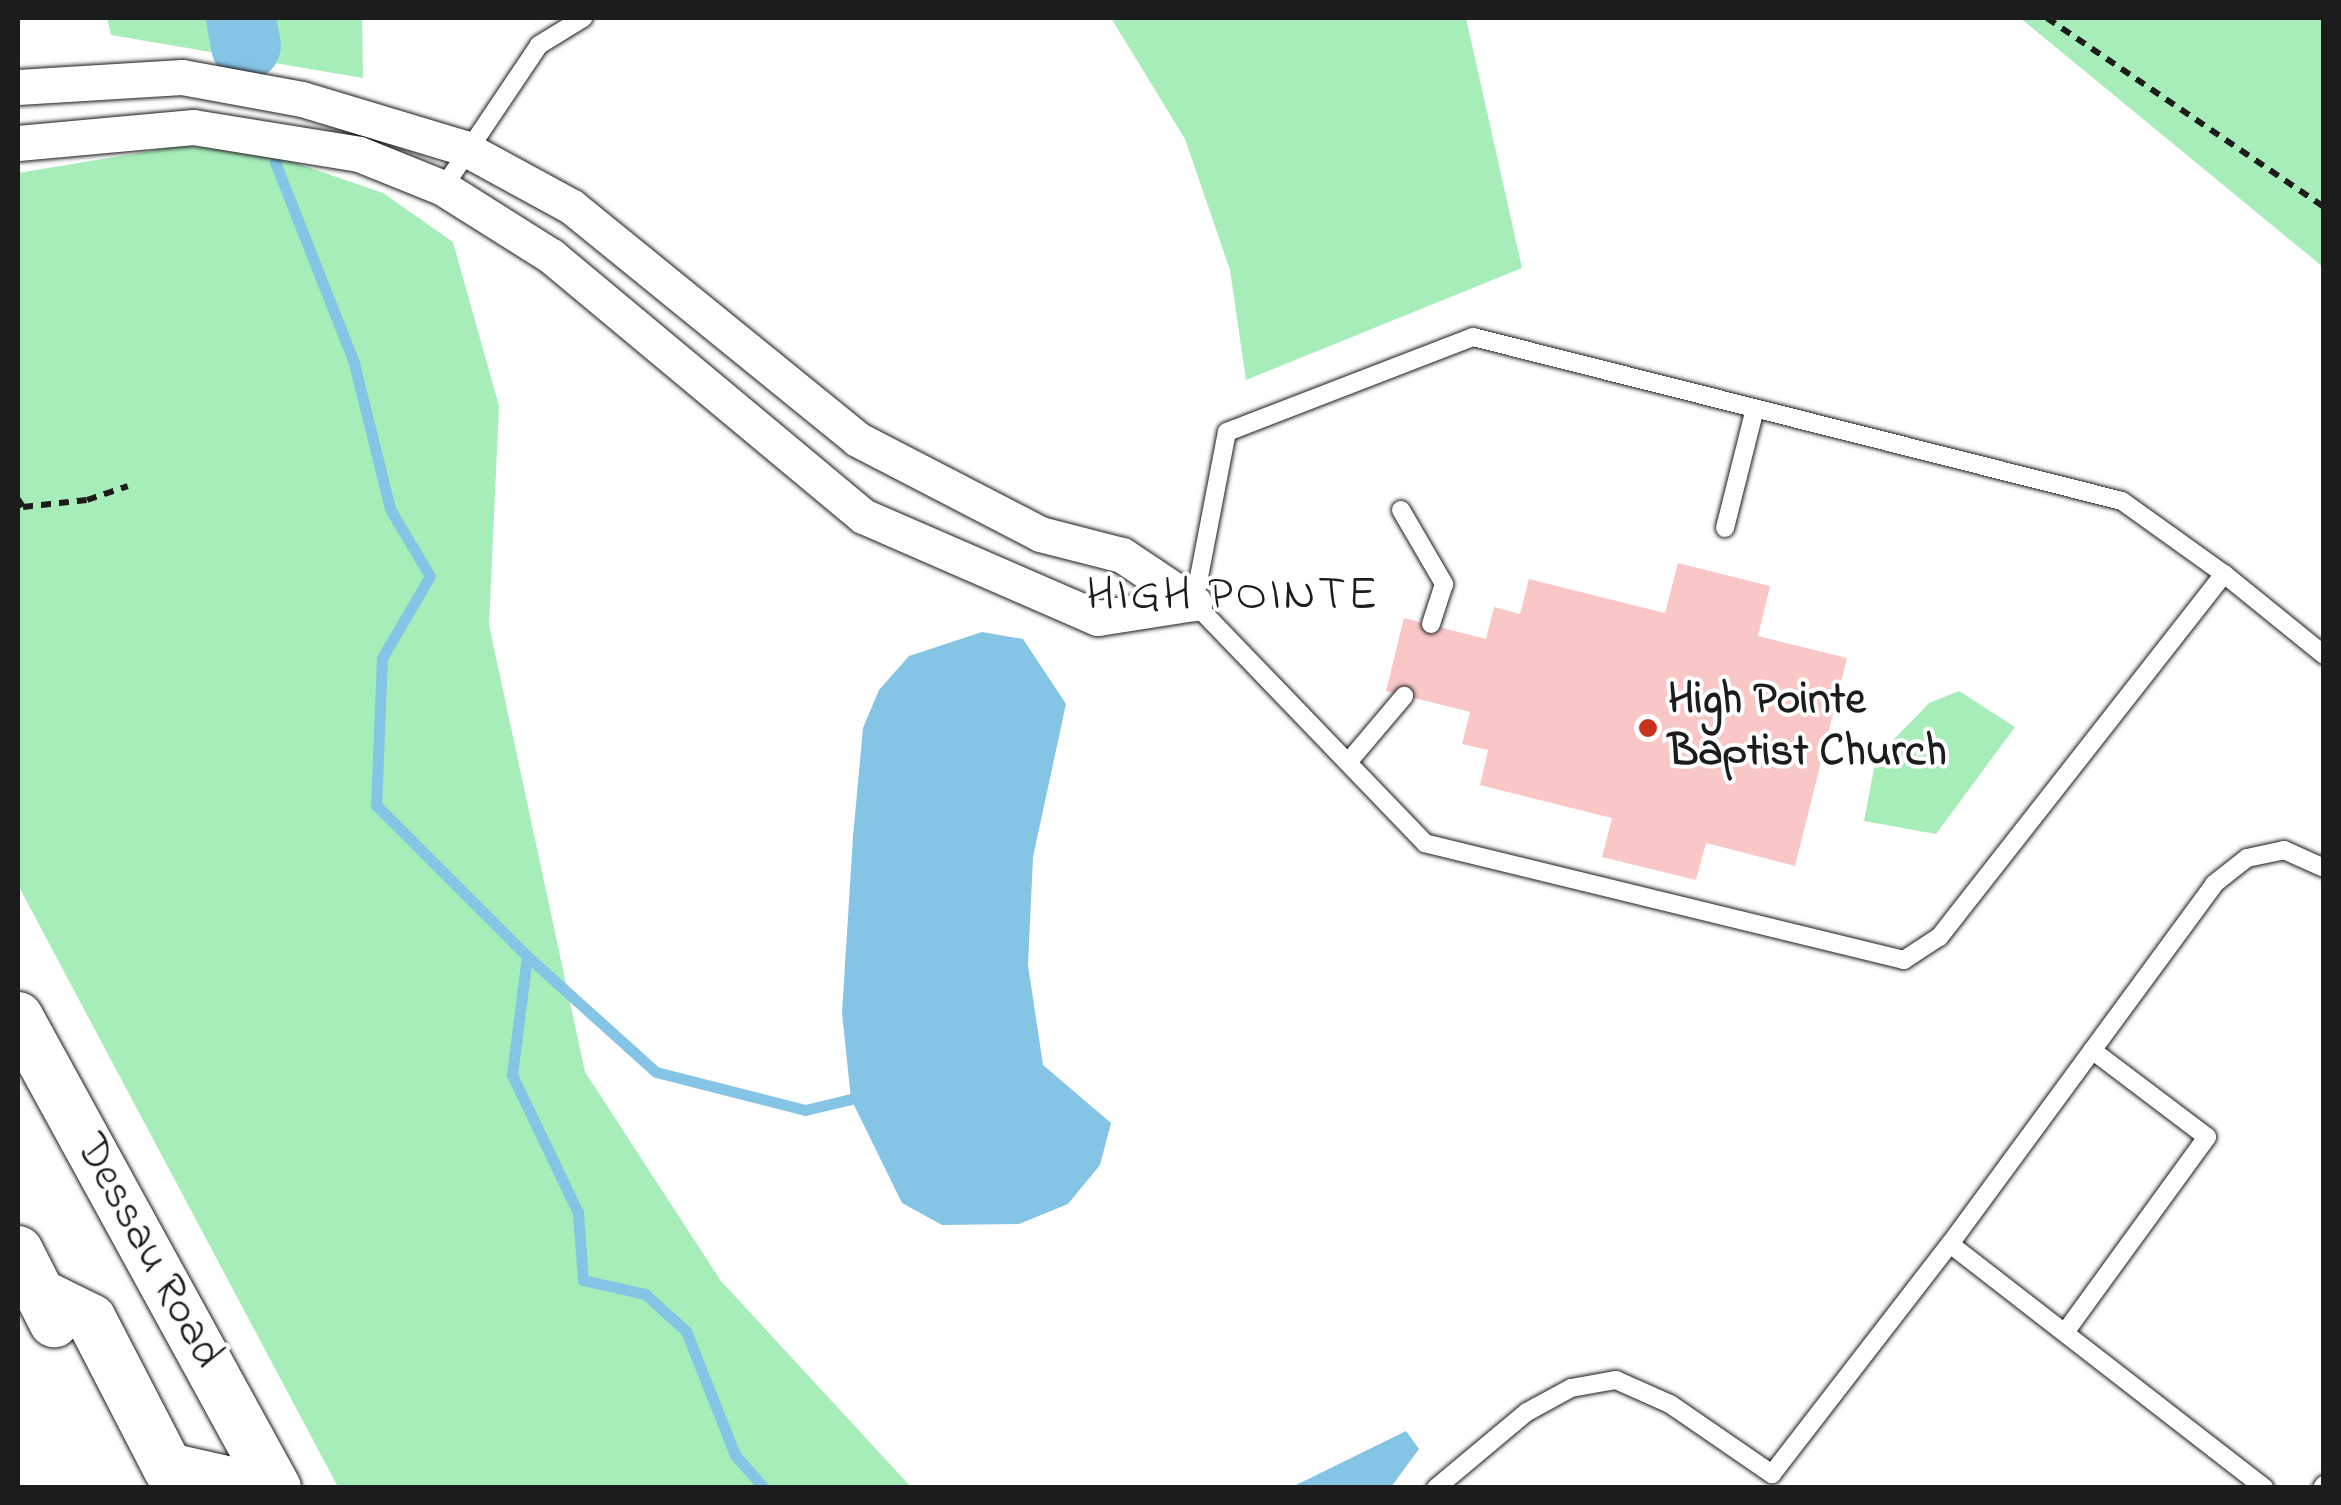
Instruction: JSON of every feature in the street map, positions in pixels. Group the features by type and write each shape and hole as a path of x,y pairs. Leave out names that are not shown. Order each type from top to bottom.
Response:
{"main road":[{"name":"Dessau Road","path":"18,1016 276,1488"},
{"path":"18,1251 140,1488"},
{"path":"40,1294 91,1318 168,1468 257,1488"}],"street":[{"path":"18,87 182,78 302,99 464,148 572,207 857,439 1040,534 1122,555 1194,603"},
{"path":"18,143 192,127 284,136 443,188 564,266 864,516 1098,618 1194,603"}],"lane":[{"path":"443,188 464,148 539,45 583,18"},
{"path":"2224,574 1939,937 1904,960 1425,843 1350,760 1194,603 1227,432 1473,337 2122,501 2224,574 2324,654"},
{"path":"1725,528 1755,408"},
{"path":"1401,510 1444,584 1431,624"},
{"path":"1350,760 1404,696"},
{"path":"1436,1488 1526,1412 1571,1388 1616,1380 1670,1404 1767,1481 1950,1244 2214,884 2247,858 2284,850 2324,868"},
{"path":"2066,1331 2207,1138 2092,1050"},
{"path":"1950,1244 2264,1488"}],"path":[{"path":"2046,18 2324,207"},
{"path":"18,499 24,507 87,500 128,486"}],"green space":[{"path":"107,18 362,18 363,78 111,35"},
{"path":"1111,18 1466,18 1522,268 1246,380 1230,270 1185,139"},
{"path":"2020,18 2323,18 2323,267"},
{"path":"181,146 264,152 383,193 453,242 499,406 489,625 585,1072 721,1281 911,1487 338,1487 18,885 18,173"},
{"path":"1959,691 2015,727 1936,834 1864,821 1876,758 1929,703"}],"water":[{"path":"982,632 1023,639 1066,704 1033,857 1028,965 1043,1065 1111,1123 1100,1165 1068,1204 1019,1224 942,1225 902,1203 851,1099 842,1013 853,837 863,728 879,690 909,656"},
{"path":"1406,1431 1419,1449 1391,1487 1292,1487"}],"building":[{"name":"High Pointe Baptist Church","path":"1678,563 1770,586 1758,636 1847,658 1795,866 1706,843 1696,880 1602,857 1612,818 1480,785 1488,750 1462,744 1470,712 1386,691 1404,618 1486,639 1494,607 1520,614 1529,579 1665,613"}],"waterway":[{"path":"241,18 246,46"},
{"path":"275,162 354,363 390,509 430,576 382,658 376,805 527,956 512,1075 578,1213 583,1280 645,1294 686,1331 735,1455 764,1488"},
{"path":"527,956 656,1072 805,1110 851,1099"}],"place":[{"name":"High Pointe Baptist Church","path":"1648,728"}],"district":[{"name":"HIGH POINTE","path":"1233,597"}]}
